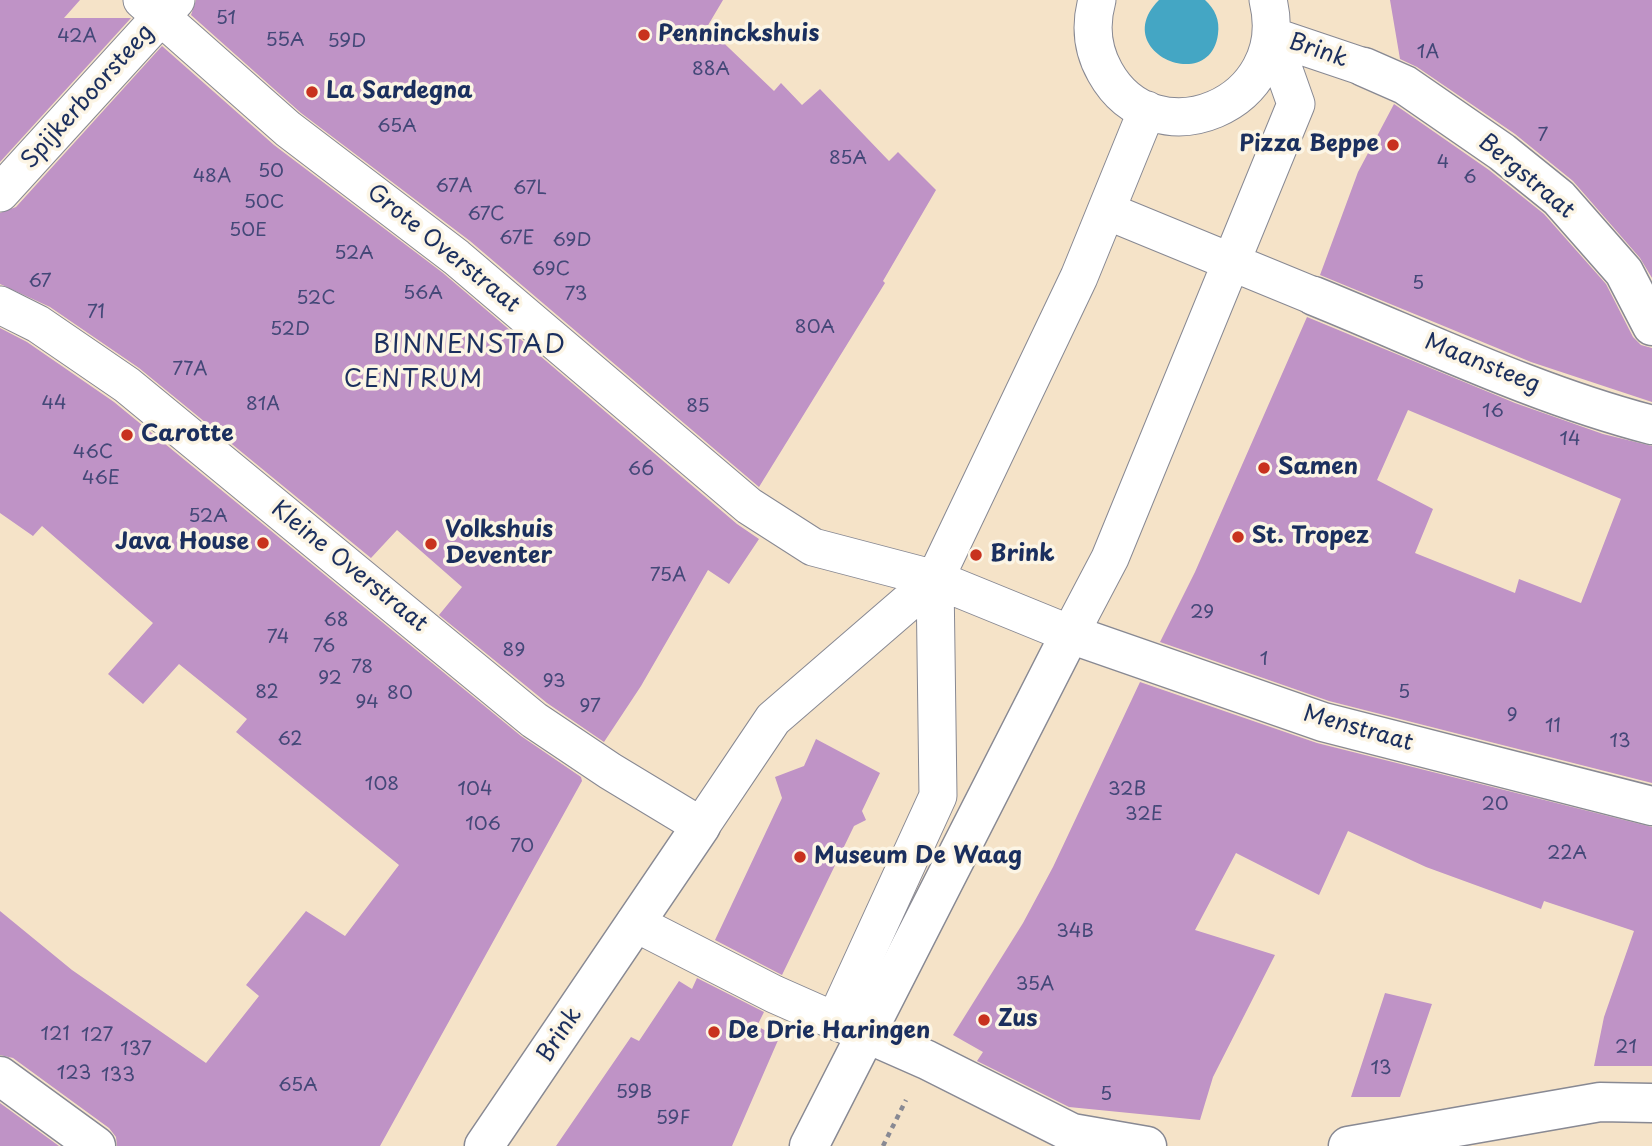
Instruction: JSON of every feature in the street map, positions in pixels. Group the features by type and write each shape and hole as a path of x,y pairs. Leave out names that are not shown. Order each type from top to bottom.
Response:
{"street":[{"name":"Brink","path":"1097,0 1092,37 1098,60 1110,81 1126,98 1147,110 1174,116 1202,114 1228,104 1250,86 1265,63 1272,36"},
{"name":"Brink","path":"852,1027 1062,619 1110,558 1296,104 1272,36 1268,0"},
{"name":"Spijkerboorsteeg","path":"0,193 160,6"},
{"name":"Grote Overstraat","path":"160,6 288,129 456,257 748,506 813,547 935,579"},
{"name":"Brink","path":"1272,36 1364,67"},
{"name":"Bergstraat","path":"1364,67 1405,85 1502,152 1559,198 1624,272 1652,326"},
{"name":"Brink","path":"484,1146 774,719 935,579 1079,277 1147,110"},
{"path":"1107,211 1314,296"},
{"name":"Maansteeg","path":"1314,296 1530,384 1616,416 1652,425"},
{"name":"Kleine Overstraat","path":"0,305 37,324 127,385 534,720 610,771 701,826"},
{"name":"Brink","path":"809,1146 938,796 935,579"},
{"path":"935,579 1062,619"},
{"name":"Menstraat","path":"1062,619 1323,722 1652,806"},
{"path":"635,923 775,994 927,1060 1072,1133 1147,1146"},
{"path":"0,1076 96,1146"},
{"path":"1348,1146 1601,1102 1652,1103"}],"water":[{"path":"1159,0 1205,0 1209,3 1218,24 1218,34 1211,52 1198,62 1182,64 1166,59 1153,50 1146,36 1147,19"}],"building":[{"path":"0,0 80,0 64,18 131,18 0,162"},
{"path":"196,0 723,0 707,27 774,91 781,83 802,105 820,89 889,161 898,152 936,190 883,281 885,283 759,487 470,241 301,113 191,15"},
{"path":"1390,0 1652,0 1652,278 1640,258 1573,181 1515,134 1417,67 1400,59"},
{"path":"162,46 274,145 443,273 737,524 759,539 729,584 708,570 641,686 604,742 547,703 439,615 462,587 397,530 371,558 139,368 50,307 0,284 0,213 16,207"},
{"path":"1394,104 1489,170 1544,214 1606,284 1633,337 1641,345 1652,348 1652,402 1531,362 1320,275 1358,172"},
{"path":"1307,317 1515,403 1603,434 1652,446 1652,783 1329,701 1160,642 1195,572","holes":["1408,410 1621,499 1581,603 1519,579 1515,593 1415,553 1433,509 1377,480"]},
{"path":"0,328 27,342 114,402 521,736 581,777 582,781 380,1146 117,1146 116,1137 109,1128 13,1058 0,1055 0,911 72,970 206,1063 259,996 246,985 306,911 345,936 399,865 236,732 247,719 179,664 143,704 108,674 153,623 42,526 33,536 0,513"},
{"path":"1140,682 1317,743 1652,827 1652,1066 1594,1066 1604,1017 1634,931 1544,901 1541,909 1426,867 1348,831 1319,895 1236,853 1195,930 1275,955 1213,1077 1200,1120 1069,1107 977,1061 983,1052 953,1035 1023,923 1053,867"},
{"path":"816,739 880,773 862,811 866,820 854,826 782,975 715,940 782,798 775,777 804,766"},
{"path":"697,978 764,1012 757,1026 779,1038 732,1146 556,1146 631,1037 639,1041 679,981 692,989"},
{"path":"1385,993 1432,1004 1400,1097 1351,1097"},
{"path":"0,1103 59,1146 0,1146"}],"place":[{"name":"Penninckshuis","path":"644,35"},
{"name":"La Sardegna","path":"312,92"},
{"name":"Pizza Beppe","path":"1393,145"},
{"name":"Carotte","path":"127,435"},
{"name":"Samen","path":"1264,468"},
{"name":"St. Tropez","path":"1238,537"},
{"name":"Java House","path":"263,543"},
{"name":"Volkshuis Deventer","path":"431,544"},
{"name":"Brink","path":"976,555"},
{"name":"Museum De Waag","path":"800,857"},
{"name":"Zus","path":"984,1020"},
{"name":"De Drie Haringen","path":"714,1032"}],"district":[{"name":"BINNENSTAD","path":"470,346"},
{"name":"CENTRUM","path":"414,380"}]}
